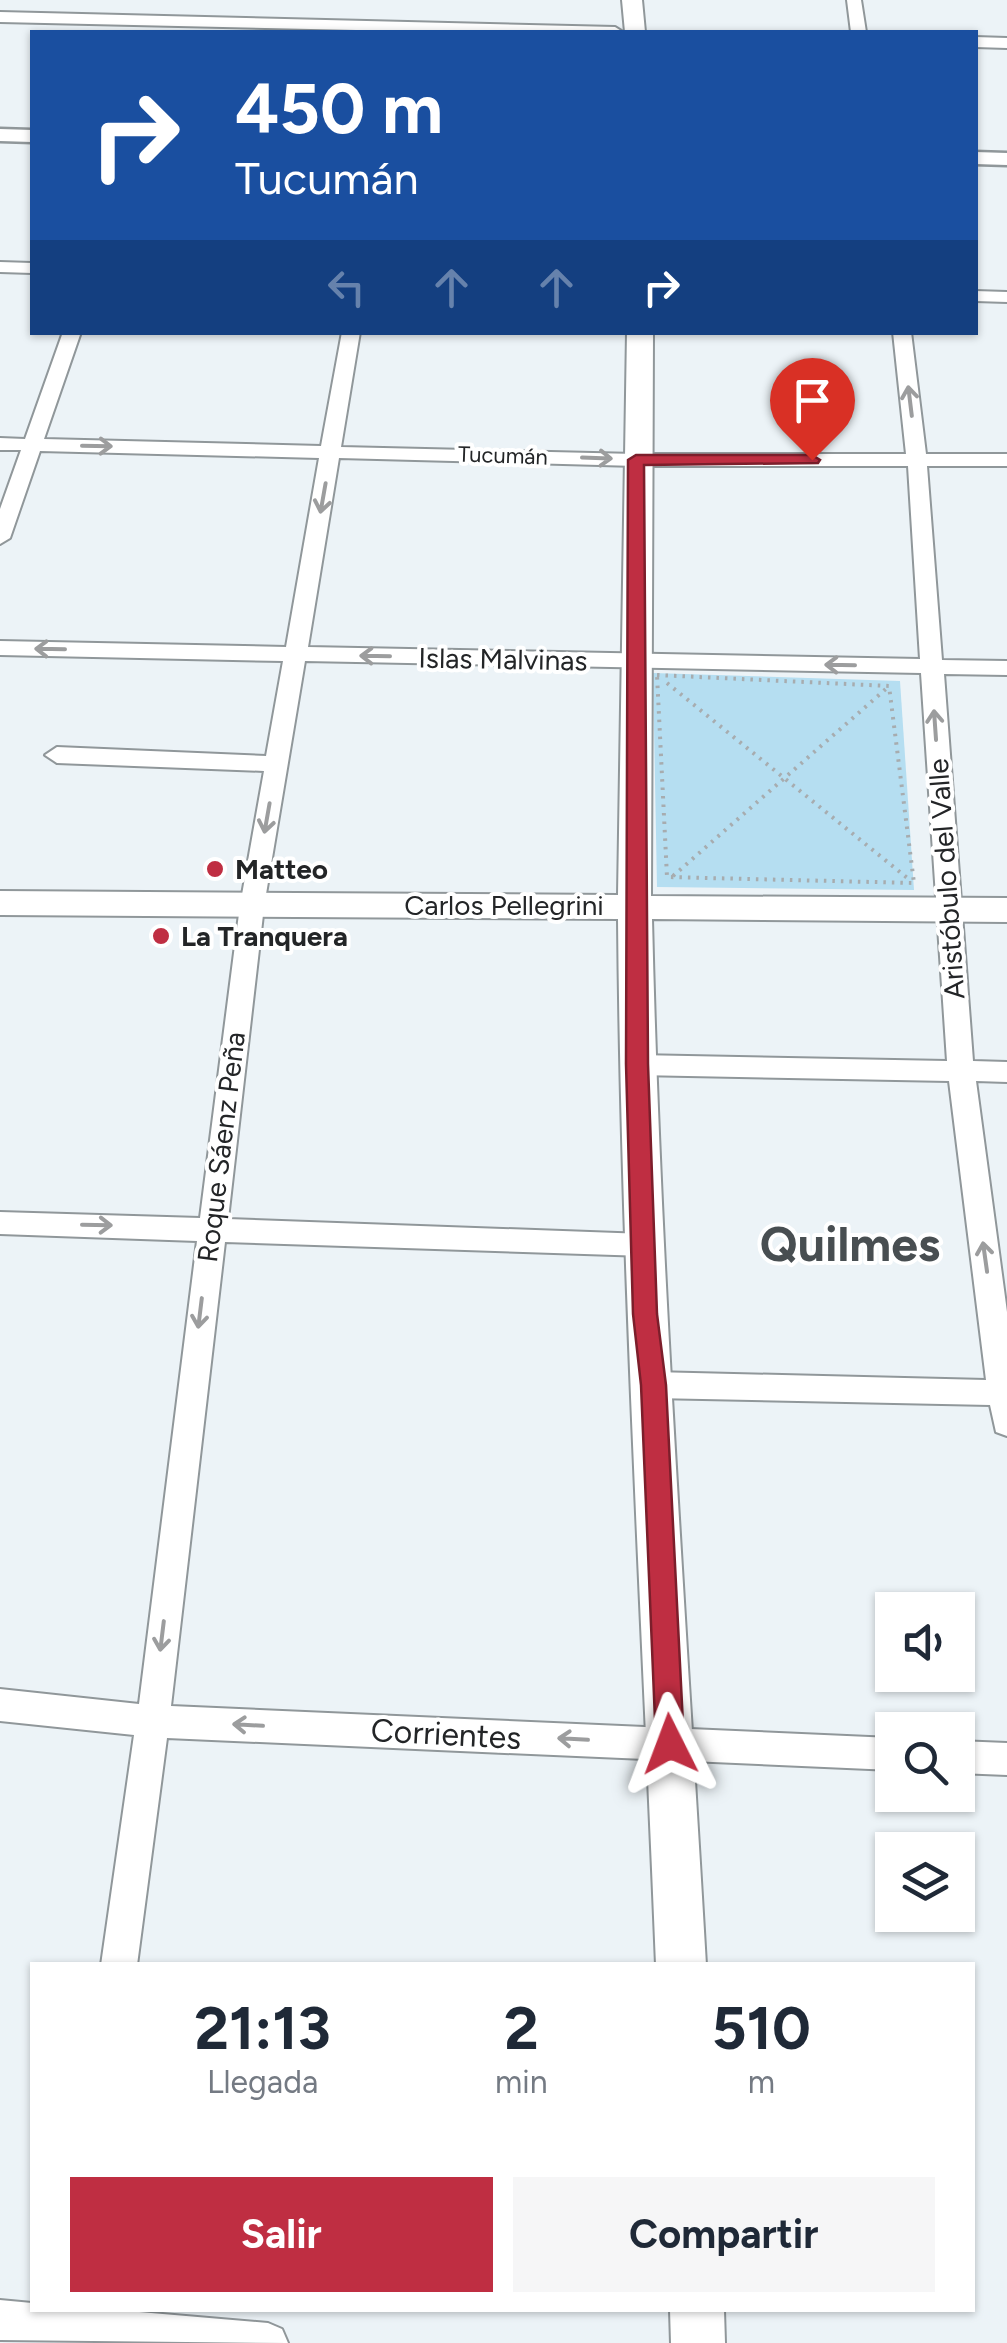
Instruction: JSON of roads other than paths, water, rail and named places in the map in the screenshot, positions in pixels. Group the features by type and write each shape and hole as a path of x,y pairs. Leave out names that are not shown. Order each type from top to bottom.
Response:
{"main road":[{"path":"632,0 635,30"},
{"path":"640,335 636,460 645,668 634,904 637,1064 645,1314 654,1385 680,1962"},
{"name":"Carlos Pellegrini","path":"0,902 252,906 634,904 1007,910"},
{"path":"697,2312 698,2343"}],"street":[{"path":"165,26 172,0"},
{"path":"854,0 858,30"},
{"path":"0,17 165,26 396,23 566,30"},
{"path":"978,42 1007,43"},
{"path":"0,135 30,136"},
{"path":"978,158 1007,159"},
{"path":"0,267 30,268"},
{"path":"978,296 1007,297"},
{"path":"0,538 71,335"},
{"name":"Roque Sáenz Peña","path":"118,1962 152,1721 252,906 350,335"},
{"name":"Aristóbulo del Valle","path":"902,335 917,460 960,1071 1006,1403"},
{"name":"Tucumán","path":"0,444 636,460 1007,460"},
{"name":"Islas Malvinas","path":"0,648 645,668 1007,668"},
{"path":"58,755 277,764"},
{"path":"637,1064 1007,1072"},
{"path":"0,1223 645,1245"},
{"path":"654,1385 1006,1403"},
{"name":"Corrientes","path":"0,1705 152,1721 875,1753"},
{"path":"975,1758 1007,1759"},
{"path":"0,2320 268,2343"}],"place":[{"name":"Matteo","path":"215,869"},
{"name":"La Tranquera","path":"161,936"}],"district":[{"name":"Quilmes","path":"850,1244"}]}
